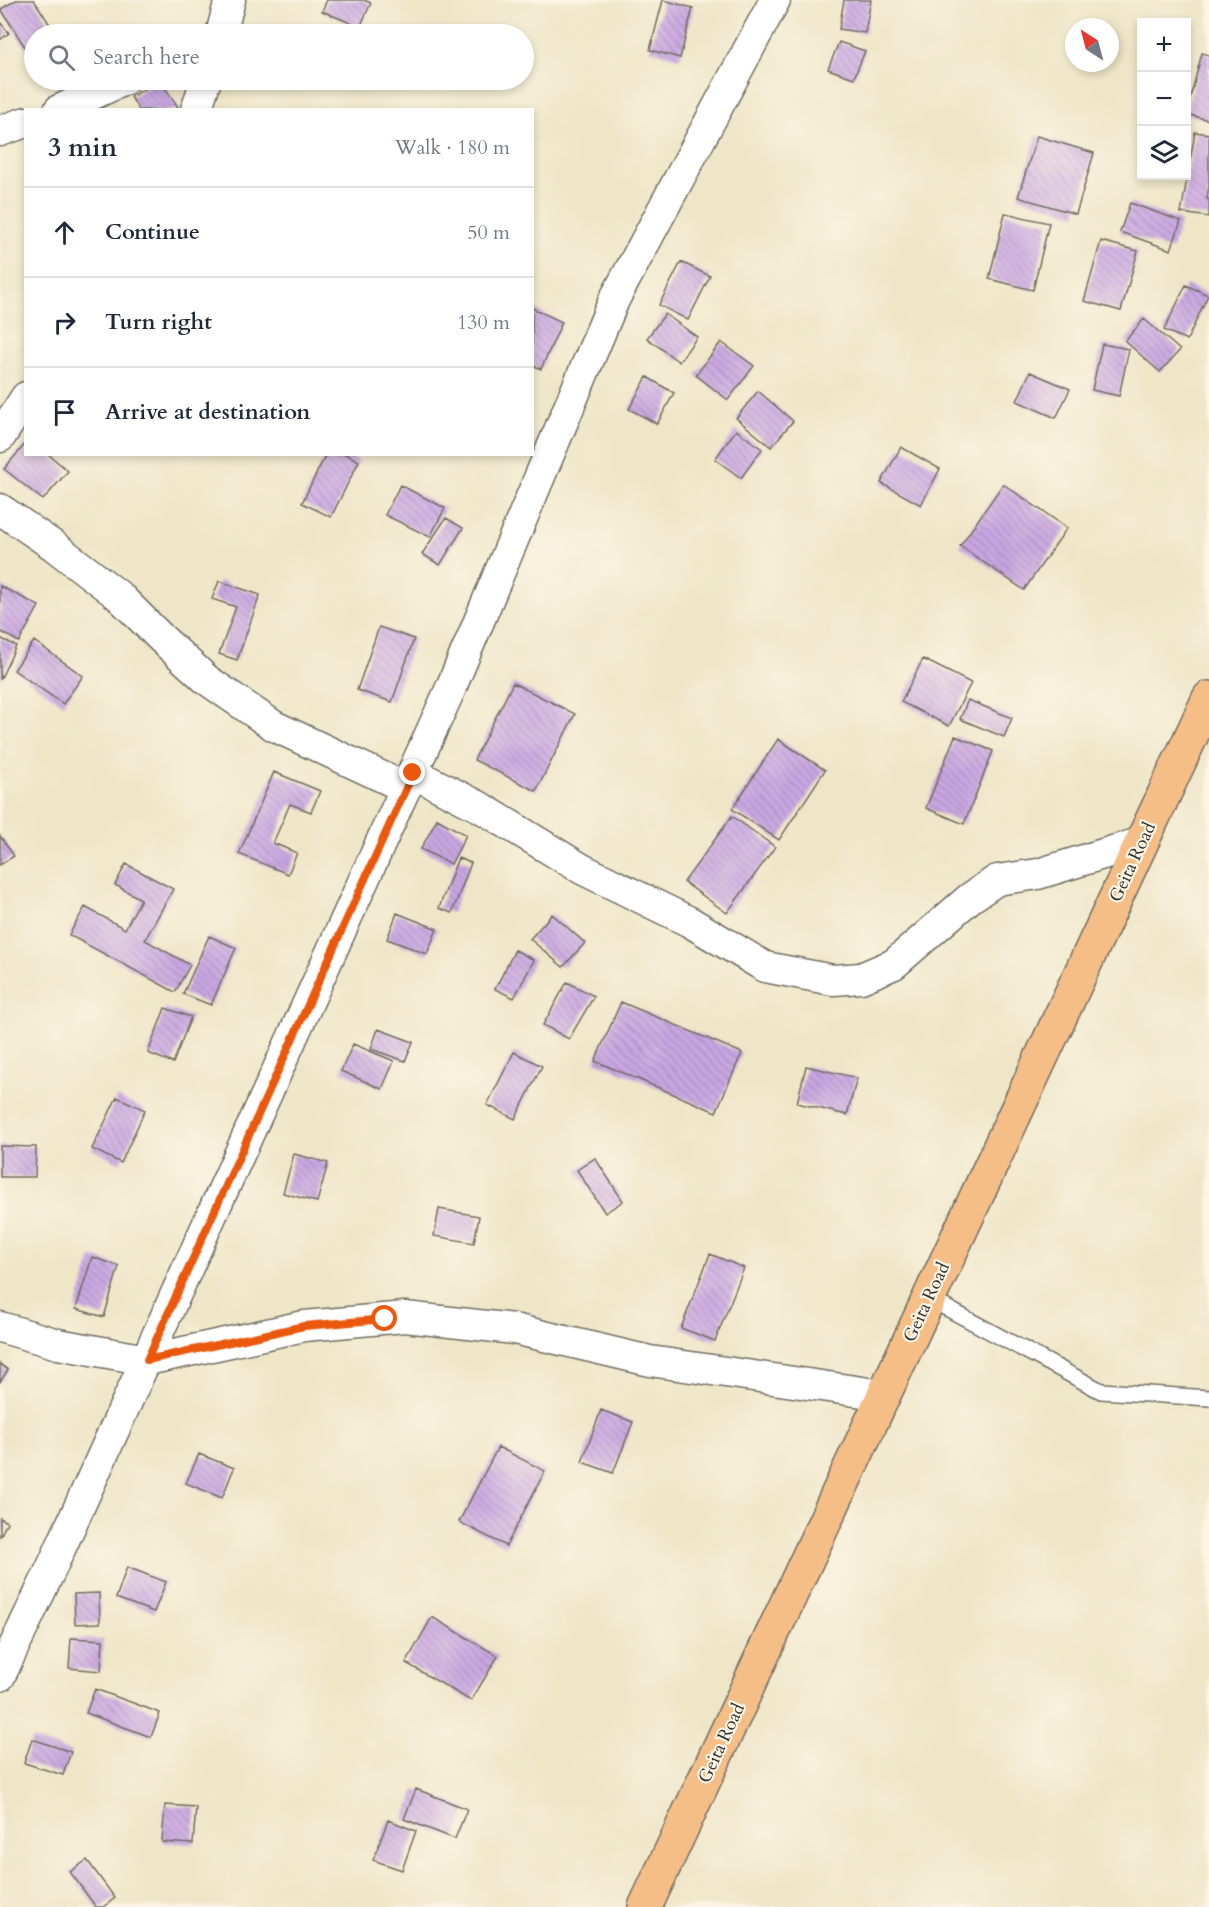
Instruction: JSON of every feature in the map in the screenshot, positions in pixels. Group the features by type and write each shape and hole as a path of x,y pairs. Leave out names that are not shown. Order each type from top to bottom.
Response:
{"highway":[{"name":"Geita Road","path":"645,1907 1209,698"}],"street":[{"path":"224,24 230,0"},
{"path":"0,1676 147,1360 410,780 614,300 775,0"},
{"path":"63,108 102,90"},
{"path":"197,108 203,90"},
{"path":"0,131 24,123"},
{"path":"0,437 24,400"},
{"path":"0,509 54,546 119,596 207,680 274,726 480,807 582,869 690,922 765,967 833,980 861,978 894,964 970,898 997,880 1038,874 1142,842"},
{"path":"0,1327 58,1344 147,1360 304,1326 405,1317 514,1329 650,1361 883,1395"}],"lane":[{"path":"928,1298 1101,1391 1209,1398"}],"building":[{"path":"16,0 34,0 50,24 24,24 24,46 1,9"},
{"path":"327,0 364,0 371,3 361,24 353,24 322,11"},
{"path":"663,0 693,8 680,58 650,50"},
{"path":"844,0 871,0 865,33 839,29"},
{"path":"0,22 9,33 0,40"},
{"path":"839,42 865,51 854,78 828,69"},
{"path":"1202,53 1209,55 1209,120 1191,115 1191,95"},
{"path":"142,90 167,90 179,108 138,108 131,97"},
{"path":"1195,132 1209,134 1207,199 1209,199 1209,217 1181,213 1187,180 1191,180 1191,155"},
{"path":"1037,136 1094,153 1076,214 1018,197"},
{"path":"1130,203 1181,221 1171,250 1120,232"},
{"path":"1005,213 1049,223 1033,290 989,279"},
{"path":"1101,241 1138,251 1121,311 1084,301"},
{"path":"681,262 710,276 688,320 659,305"},
{"path":"1186,285 1208,295 1187,340 1164,330"},
{"path":"534,309 562,322 541,369 534,366"},
{"path":"665,314 697,337 679,362 647,338"},
{"path":"1144,319 1180,350 1160,372 1125,341"},
{"path":"721,342 754,366 728,400 696,375"},
{"path":"1102,344 1129,349 1119,396 1092,390"},
{"path":"1030,372 1070,389 1056,418 1017,401"},
{"path":"647,377 674,393 657,424 629,409"},
{"path":"758,391 793,421 771,447 736,418"},
{"path":"736,430 762,449 741,478 715,459"},
{"path":"24,445 24,456 50,456 68,471 43,500 4,469"},
{"path":"901,447 940,469 921,505 881,483"},
{"path":"325,456 350,456 359,461 331,517 302,503"},
{"path":"1003,484 1067,528 1024,590 960,546"},
{"path":"400,485 445,508 430,537 385,515"},
{"path":"446,518 463,528 440,565 422,554"},
{"path":"219,581 260,595 237,660 219,654 236,607 212,599"},
{"path":"0,586 39,606 19,642 0,631"},
{"path":"379,627 414,639 392,702 357,690"},
{"path":"0,638 16,646 0,680"},
{"path":"34,641 83,676 63,704 14,670"},
{"path":"923,659 971,683 949,726 901,702"},
{"path":"513,683 575,714 536,791 474,760"},
{"path":"968,700 1012,718 1004,737 960,719"},
{"path":"955,736 993,751 964,824 926,808"},
{"path":"778,739 825,770 779,840 732,809"},
{"path":"274,772 320,791 311,812 290,804 273,843 297,853 288,874 239,854"},
{"path":"732,816 775,847 727,913 684,882"},
{"path":"437,819 466,835 451,864 421,849"},
{"path":"0,836 14,856 0,865"},
{"path":"458,858 471,863 452,913 439,908"},
{"path":"126,864 173,889 145,940 190,965 175,992 69,935 85,907 125,929 141,899 115,885"},
{"path":"397,913 437,929 427,954 387,939"},
{"path":"552,914 585,943 563,967 530,939"},
{"path":"209,936 236,948 211,1005 183,994"},
{"path":"515,950 534,960 514,998 495,989"},
{"path":"567,982 594,996 569,1039 543,1025"},
{"path":"621,1002 742,1053 716,1112 595,1061"},
{"path":"165,1008 191,1017 173,1063 148,1053"},
{"path":"378,1029 413,1042 405,1061 371,1049"},
{"path":"353,1044 394,1061 382,1089 341,1071"},
{"path":"514,1052 542,1066 515,1119 487,1105"},
{"path":"806,1066 857,1078 847,1115 797,1103"},
{"path":"117,1097 145,1110 121,1163 92,1149"},
{"path":"0,1146 36,1147 35,1177 0,1177"},
{"path":"294,1154 328,1163 317,1202 283,1193"},
{"path":"595,1158 623,1201 605,1213 577,1170"},
{"path":"439,1209 479,1216 474,1243 434,1236"},
{"path":"710,1254 744,1268 715,1341 681,1328"},
{"path":"92,1257 119,1266 104,1317 76,1309"},
{"path":"0,1364 8,1370 0,1382"},
{"path":"601,1410 633,1422 613,1473 582,1462"},
{"path":"498,1447 545,1471 506,1546 459,1522"},
{"path":"199,1454 234,1468 222,1498 186,1483"},
{"path":"0,1518 7,1522 0,1537"},
{"path":"127,1567 166,1582 154,1612 116,1598"},
{"path":"99,1593 100,1623 75,1624 74,1594"},
{"path":"432,1617 498,1656 471,1701 406,1663"},
{"path":"71,1638 103,1640 101,1671 69,1668"},
{"path":"95,1689 160,1713 151,1737 86,1713"},
{"path":"32,1739 71,1752 63,1775 24,1763"},
{"path":"416,1789 467,1809 455,1839 404,1819"},
{"path":"165,1805 196,1807 193,1844 162,1842"},
{"path":"388,1820 416,1831 402,1870 373,1860"},
{"path":"87,1860 115,1898 103,1907 96,1907 70,1872"}],"route":[{"path":"385,1319 304,1326 147,1360 413,773"}]}
